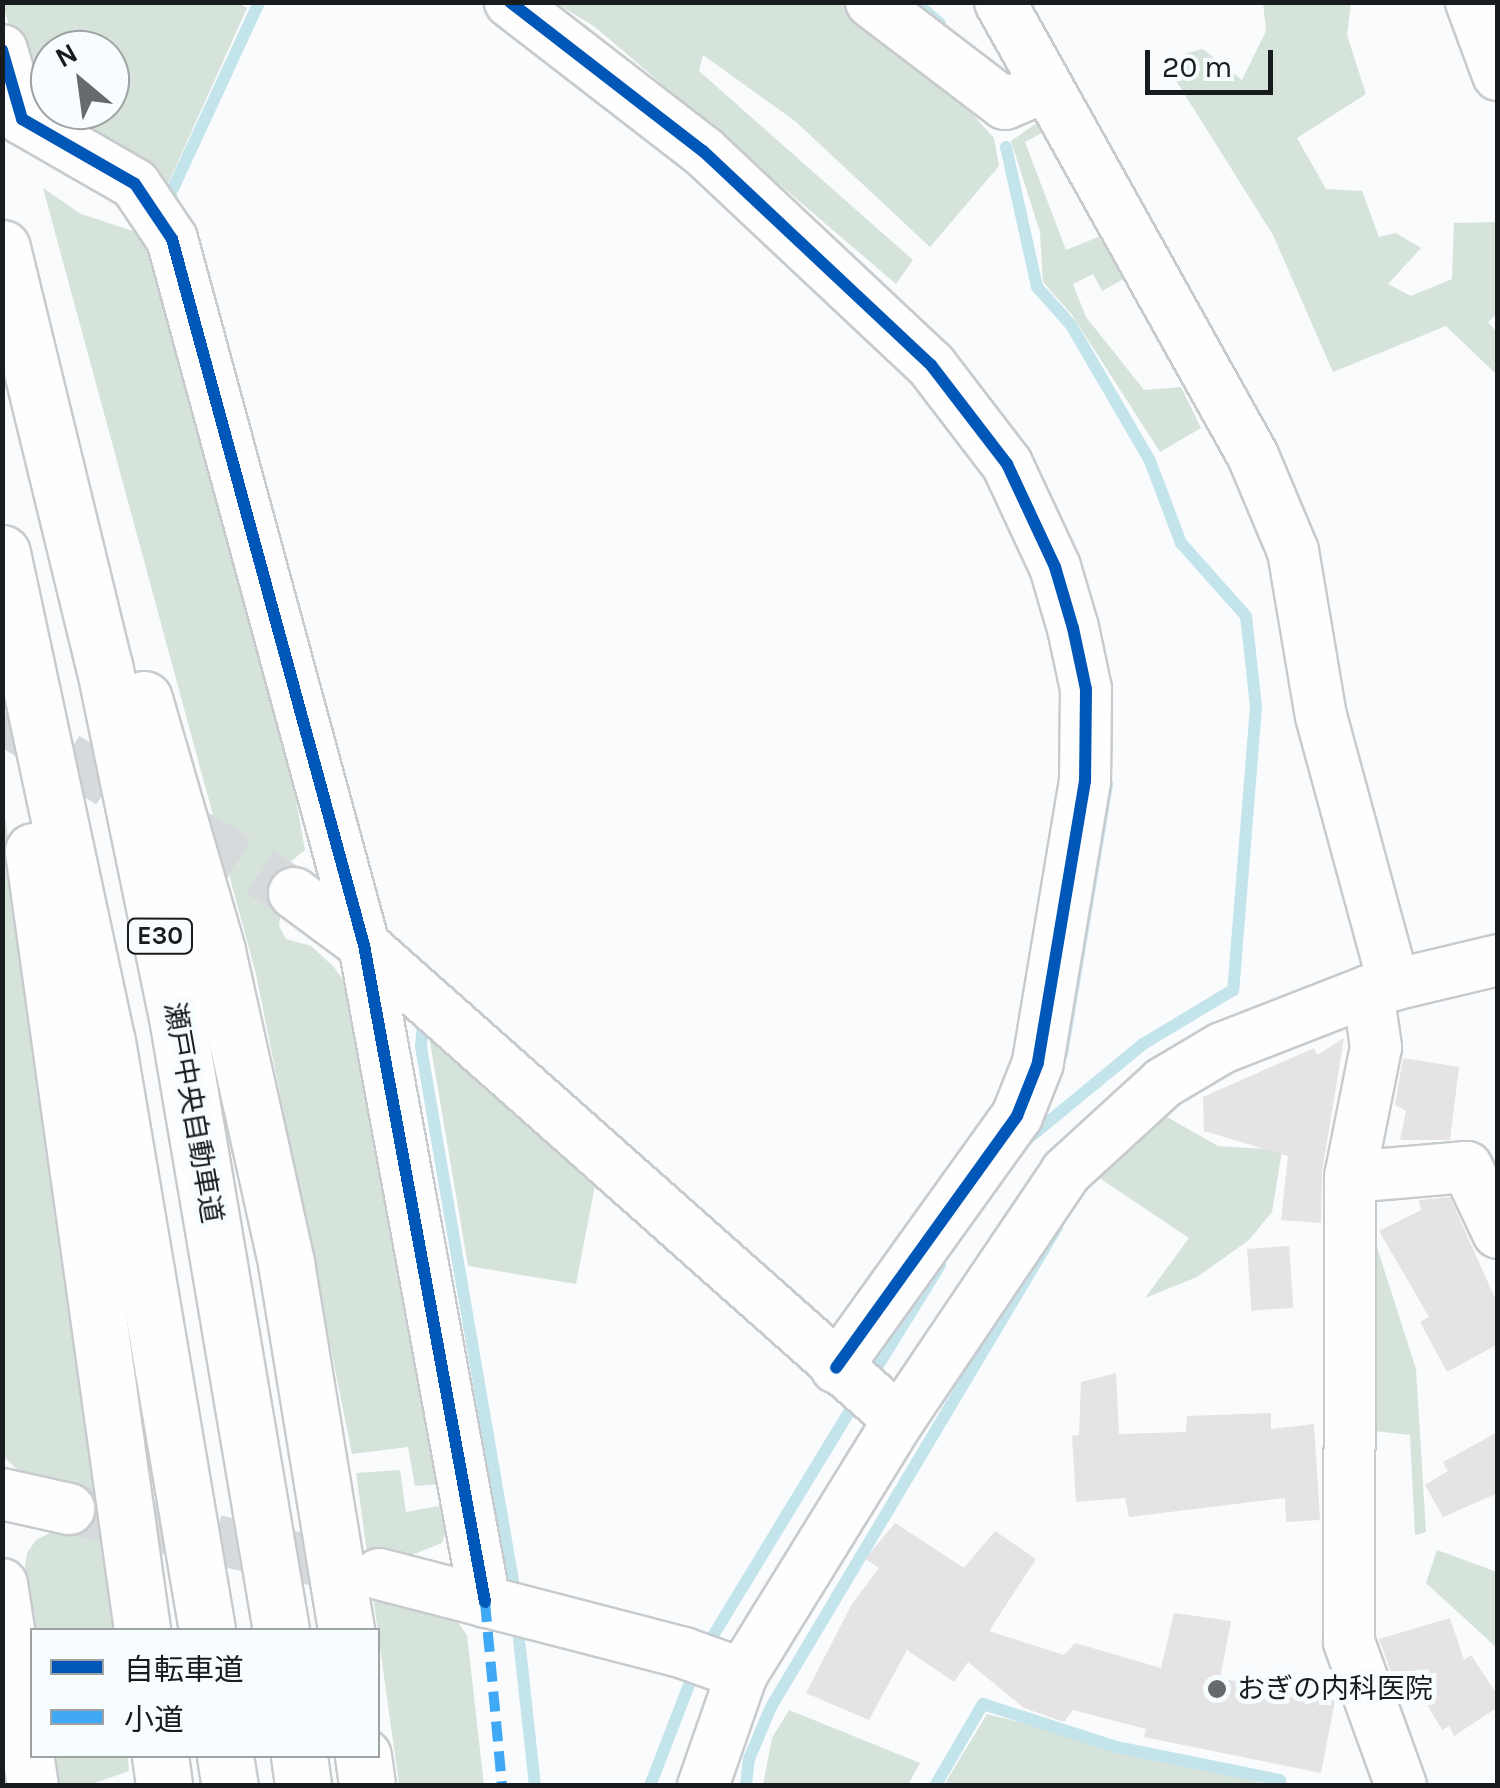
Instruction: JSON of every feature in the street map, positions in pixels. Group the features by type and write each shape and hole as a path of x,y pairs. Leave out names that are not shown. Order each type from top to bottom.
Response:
{"highway":[{"name":"瀬戸中央自動車道","path":"2,248 67,512 178,1023 281,1628"},
{"path":"67,512 122,624 217,952 286,1263 346,1628"},
{"name":"E30","path":"2,552 108,1041 207,1628"},
{"path":"34,686 22,778 142,1628"},
{"path":"160,1758 164,1786"},
{"path":"226,1758 230,1786"},
{"path":"299,1758 303,1786"},
{"path":"363,1758 367,1786"}],"street":[{"path":"510,2 703,151 931,366 1007,464 1048,550 1086,690 1085,781 1038,1063 1017,1116 713,1663 703,1786"},
{"path":"871,2 1005,104 1044,87"},
{"path":"1000,2 1253,456 1294,551 1321,716 1381,988 1376,1048 1350,1178 1350,1642 1401,1786"},
{"path":"1471,2 1498,75"},
{"path":"2,50 22,119 135,184 172,239 364,944 484,1602"},
{"path":"294,893 364,944 865,1392"},
{"path":"865,1392 1024,1228 1116,1122 1222,1048 1381,988 1498,960"},
{"path":"1350,1178 1468,1167 1498,1233"},
{"path":"2,1494 69,1509"},
{"path":"379,1574 713,1663"},
{"path":"2,1584 33,1786"}],"shaded area":[{"path":"237,2 247,8 163,195 74,130 130,130 130,30 30,30 30,96 3,5"},
{"path":"556,3 851,3 967,108 994,138 999,166 930,247 795,121 703,55 699,71 913,260 896,284 595,27"},
{"path":"1263,3 1351,3 1347,35 1366,94 1297,138 1326,189 1362,191 1379,237 1396,233 1421,248 1388,284 1411,296 1452,279 1454,223 1497,222 1497,314 1488,322 1497,333 1497,375 1446,326 1333,372 1273,235 1175,79 1187,53 1203,49 1242,80 1266,31"},
{"path":"1038,122 1044,132 1025,142 1066,250 1098,237 1127,277 1102,291 1093,274 1073,284 1086,317 1144,390 1181,387 1201,428 1160,452 1072,315 1043,282 1040,232 1011,141"},
{"path":"43,188 81,214 142,234 154,244 291,772 305,850 289,863 279,926 286,939 311,946 334,967 353,995 453,1483 415,1486 408,1447 352,1454 256,974"},
{"path":"2,794 118,1628 32,1628 23,1581 27,1553 36,1540 68,1524 62,1479 28,1480 3,1456"},
{"path":"429,1036 595,1186 576,1284 468,1266"},
{"path":"1167,1117 1218,1146 1282,1150 1272,1212 1249,1240 1197,1277 1145,1298 1189,1238 1095,1175"},
{"path":"1374,1238 1416,1369 1426,1532 1415,1535 1410,1435 1365,1430"},
{"path":"400,1470 406,1512 455,1503 442,1543 409,1556 467,1635 484,1785 399,1785 356,1473"},
{"path":"1437,1550 1497,1572 1497,1648 1426,1583"},
{"path":"789,1710 920,1763 908,1785 763,1785 772,1738"},
{"path":"987,1714 1269,1785 944,1785"},
{"path":"44,1758 128,1758 129,1771 86,1786 48,1785"}],"building":[{"path":"1344,1038 1322,1172 1321,1223 1281,1220 1288,1156 1204,1131 1203,1097 1314,1048 1317,1055"},
{"path":"1403,1058 1459,1067 1450,1140 1400,1140 1406,1111 1395,1105"},
{"path":"1450,1197 1498,1305 1498,1344 1447,1372 1420,1322 1429,1317 1379,1231 1421,1210 1419,1200"},
{"path":"1289,1246 1293,1308 1251,1311 1247,1249"},
{"path":"1116,1373 1119,1434 1186,1432 1187,1416 1271,1413 1271,1429 1314,1424 1320,1520 1286,1522 1285,1498 1129,1517 1125,1498 1076,1502 1072,1436 1079,1435 1081,1382"},
{"path":"1498,1432 1498,1493 1443,1517 1425,1485 1448,1471 1443,1462"},
{"path":"895,1523 964,1568 995,1531 1036,1559 989,1631 1064,1655 1075,1643 1161,1668 1174,1613 1231,1621 1220,1678 1335,1701 1321,1773 1144,1737 1146,1729 1073,1710 1064,1722 1024,1708 968,1662 954,1682 907,1650 869,1720 806,1693 852,1604 879,1568 865,1559"},
{"path":"1450,1618 1464,1660 1471,1655 1498,1696 1498,1707 1454,1736 1449,1726 1442,1730 1416,1686 1397,1689 1379,1639"}],"waterway":[{"path":"176,208 170,195 259,2"},
{"path":"915,2 940,24"},
{"path":"1006,147 1037,287 1071,325 1150,461 1181,543 1246,616 1256,707 1233,990 1143,1044 1024,1142"},
{"path":"1062,1054 1107,784"},
{"path":"423,1024 421,1047 513,1581"},
{"path":"746,1786 749,1759 771,1707 1057,1227"},
{"path":"869,1380 940,1265"},
{"path":"705,1649 858,1397"},
{"path":"519,1639 535,1786"},
{"path":"650,1786 696,1667"},
{"path":"935,1786 983,1704 1116,1747 1280,1780 1280,1786"}],"tunnel":[{"path":"2,719 294,893"},
{"path":"69,1509 374,1573"}],"marked path":[{"path":"485,1602 502,1786"}],"cycle path":[{"path":"510,2 703,151 931,365 1007,464 1055,567 1073,628 1086,689 1085,781 1038,1063 1017,1116 836,1368"},
{"path":"2,50 22,119 135,184 172,239 364,945 485,1602"}],"place":[{"name":"おぎの内科医院","path":"1217,1689"}]}
